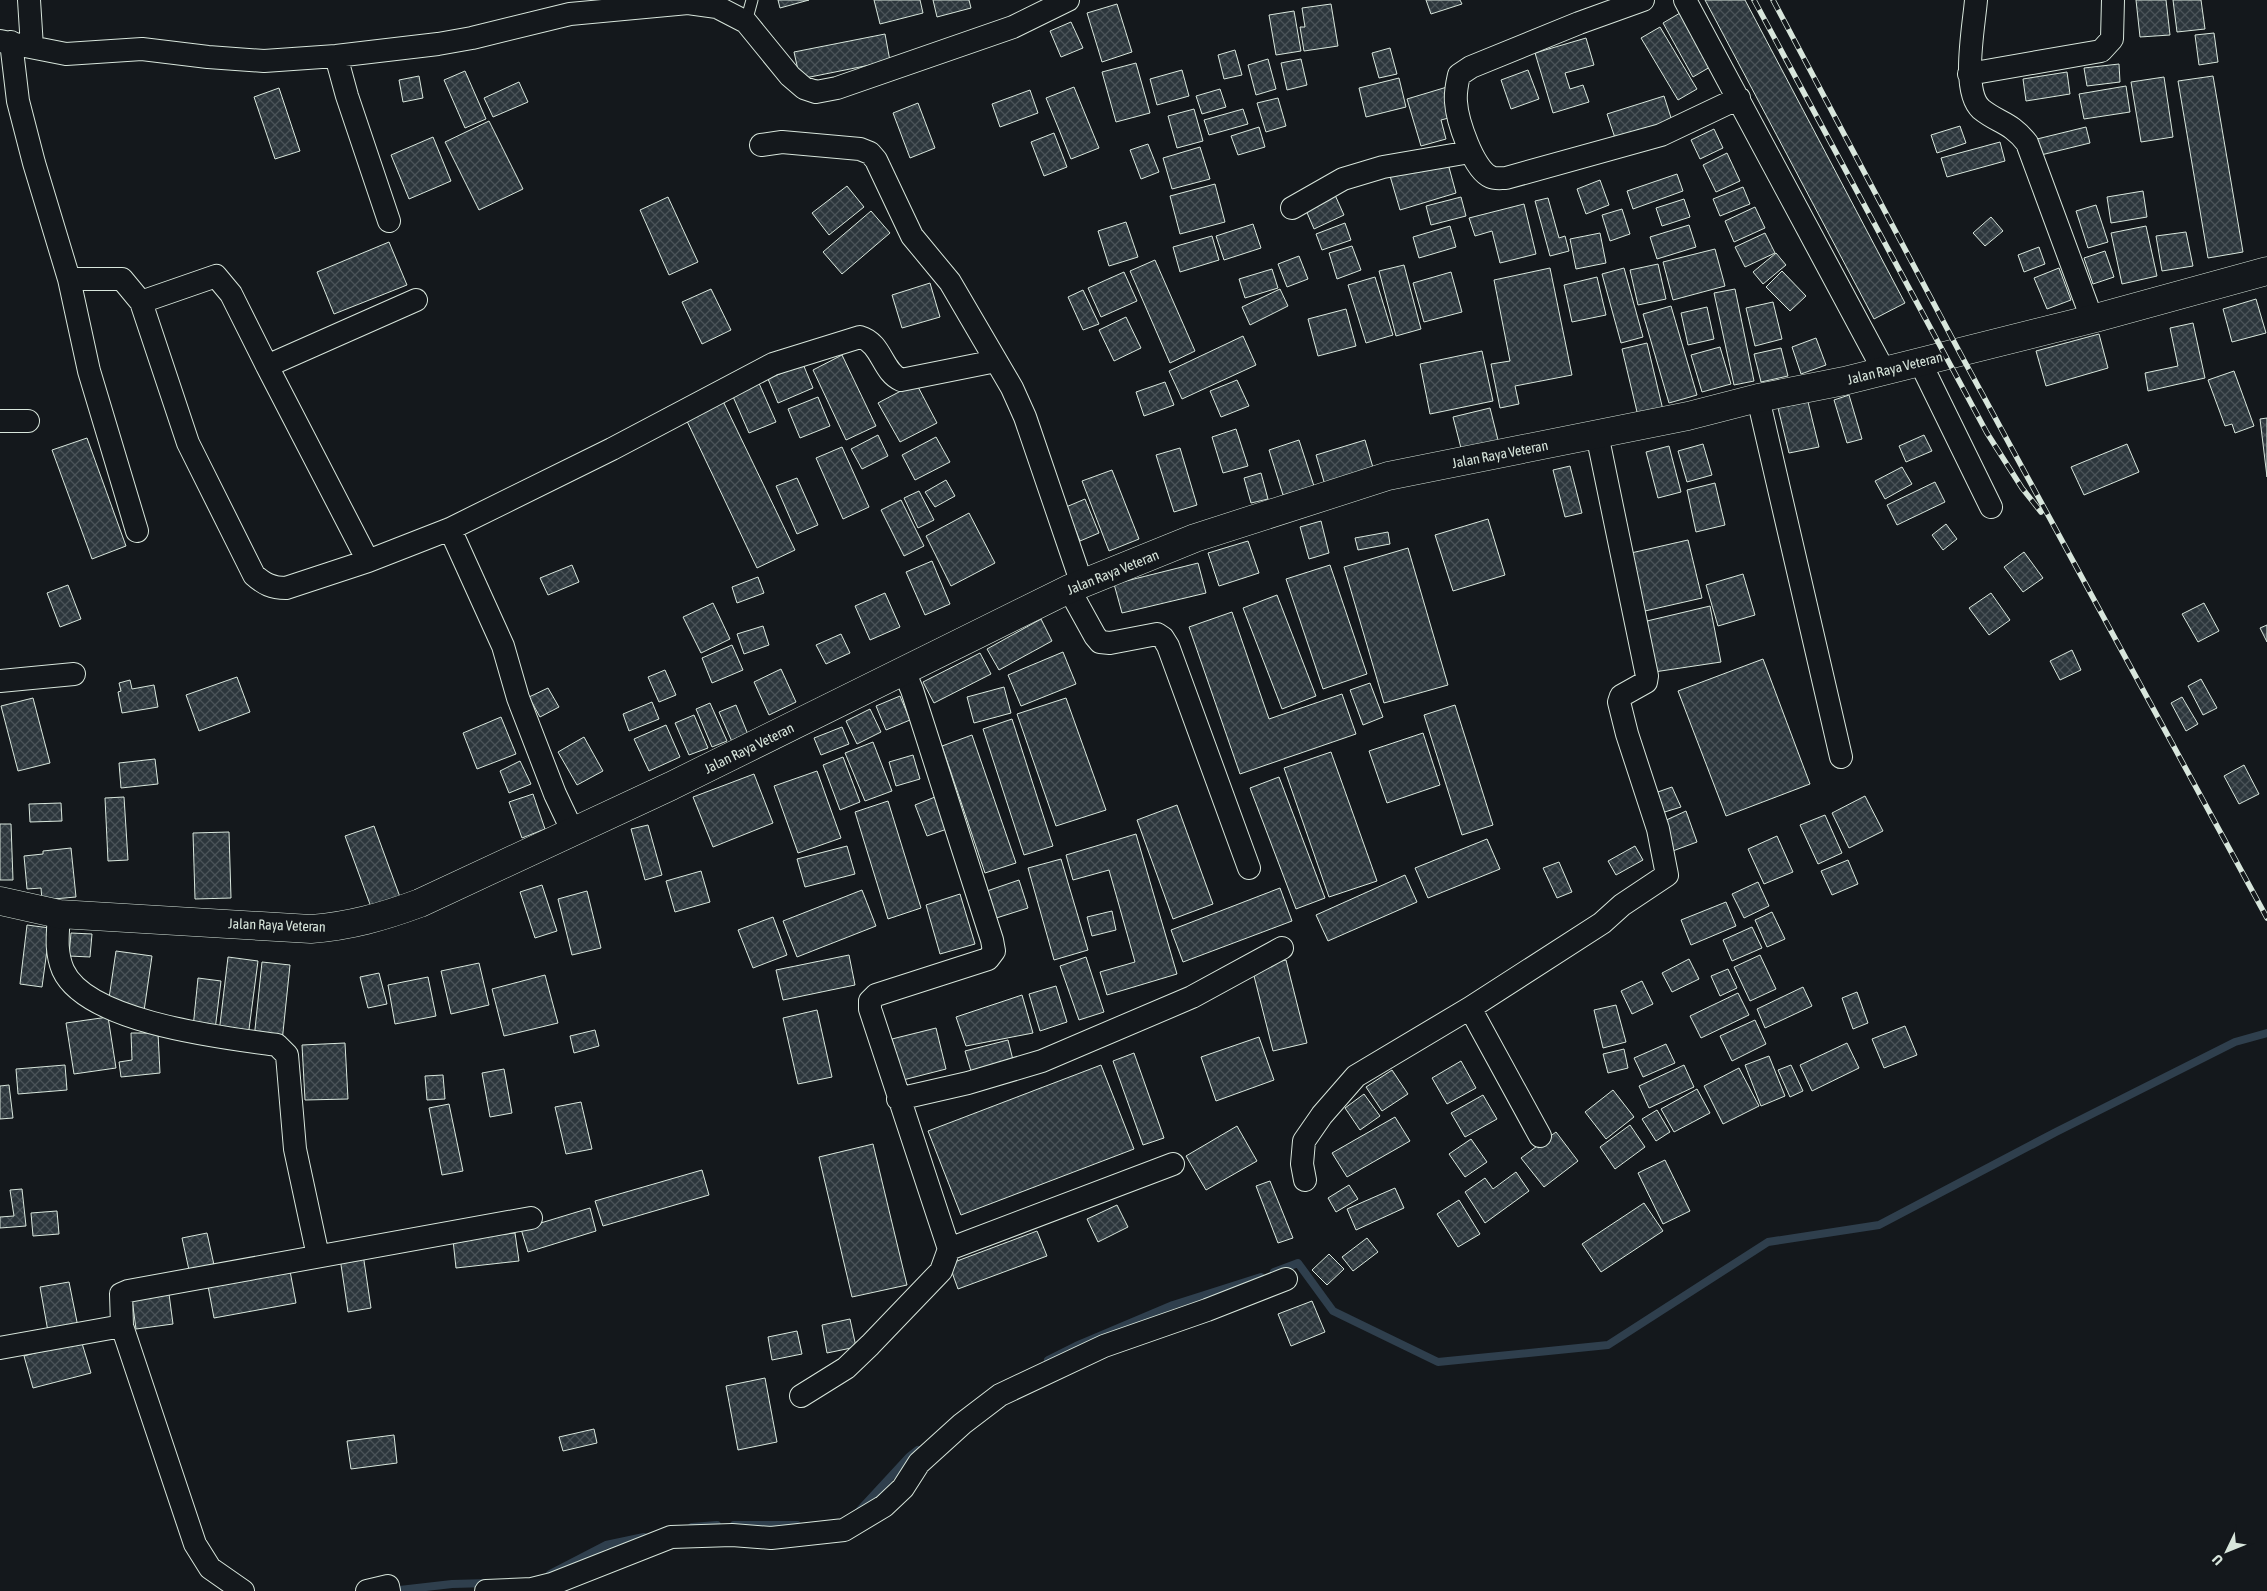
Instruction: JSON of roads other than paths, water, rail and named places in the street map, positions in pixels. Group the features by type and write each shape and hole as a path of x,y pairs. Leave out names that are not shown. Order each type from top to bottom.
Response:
{"street":[{"path":"29,0 14,44 18,101 69,279 89,371 137,531"},
{"path":"1643,0 1579,23 1470,68 1459,75 1456,101 1464,153 1485,174 1491,177 1506,178 1661,135 1739,98"},
{"path":"1685,0 1884,371"},
{"path":"1976,0 1969,74 1973,98 1981,108 2018,131 2027,143 2092,319"},
{"path":"1969,74 2101,51 2112,39 2113,0"},
{"path":"14,44 66,54 142,49 256,60 338,61 472,38 570,14 688,2 717,7 746,22 790,76 804,88 816,92 837,88 1013,27 1058,2"},
{"path":"338,61 389,221"},
{"path":"761,145 782,142 860,149 870,153 876,160 912,236 950,282 996,360 1025,417 1076,586 1095,636 1100,642 1110,643 1157,634 1163,638 1168,646 1248,868"},
{"path":"1292,208 1343,179 1383,167 1464,153"},
{"name":"Jalan Raya Veteran","path":"0,901 59,914 311,929 345,926 385,916 420,903 573,832 904,672 1076,586 1195,538 1388,476 1688,416 1758,398 1884,371 2092,319 2267,271"},
{"path":"141,302 216,276 231,294 368,561"},
{"path":"69,279 122,279 141,302 188,443 254,575 264,584 275,588 286,588 368,561 450,529 612,449 772,364 860,338 872,344 892,373 901,380 996,360"},
{"path":"268,366 416,300"},
{"path":"1920,362 1991,507"},
{"path":"1758,398 1841,757"},
{"path":"0,421 28,421"},
{"path":"1305,1180 1302,1164 1304,1141 1322,1115 1356,1076 1470,1008 1602,923 1622,906 1667,875 1660,839 1627,734 1619,702 1621,696 1646,682 1647,676 1597,434"},
{"path":"450,529 503,646 518,698 555,794 573,832"},
{"path":"801,1396 846,1368 870,1345 941,1271 949,1249 898,1099 870,1009 870,1001 876,995 988,959 994,952 912,690 904,672"},
{"path":"0,682 74,674"},
{"path":"59,914 57,952 64,971 76,988 91,998 107,1007 189,1032 277,1045 287,1054 296,1149 318,1256"},
{"path":"898,1099 968,1083 1042,1061 1192,997 1282,948"},
{"path":"1470,1008 1540,1136"},
{"path":"949,1249 1173,1164"},
{"path":"242,1591 210,1568 195,1544 122,1326 120,1296 128,1291 531,1218"},
{"path":"486,1591 552,1588 671,1537 732,1535 771,1538 844,1530 884,1506 903,1488 919,1463 962,1424 1000,1396 1104,1346 1207,1310 1286,1279"},
{"path":"0,1348 122,1326"}],"lane":[{"path":"746,22 752,0"}],"waterway":[{"path":"1274,1272 1298,1263 1333,1311 1438,1362 1608,1345 1768,1242 1879,1225 2056,1132 2235,1042 2267,1033"},
{"path":"1048,1360 1076,1346 1173,1305 1261,1277"},
{"path":"860,1510 909,1457 918,1450"},
{"path":"692,1527 717,1525"},
{"path":"734,1525 797,1525"},
{"path":"550,1574 606,1545 644,1537"},
{"path":"391,1591 452,1584 489,1583"}],"railway":[{"path":"1754,0 1987,433 2022,488 2041,512"},
{"path":"1773,0 1960,353 2267,918"}]}
